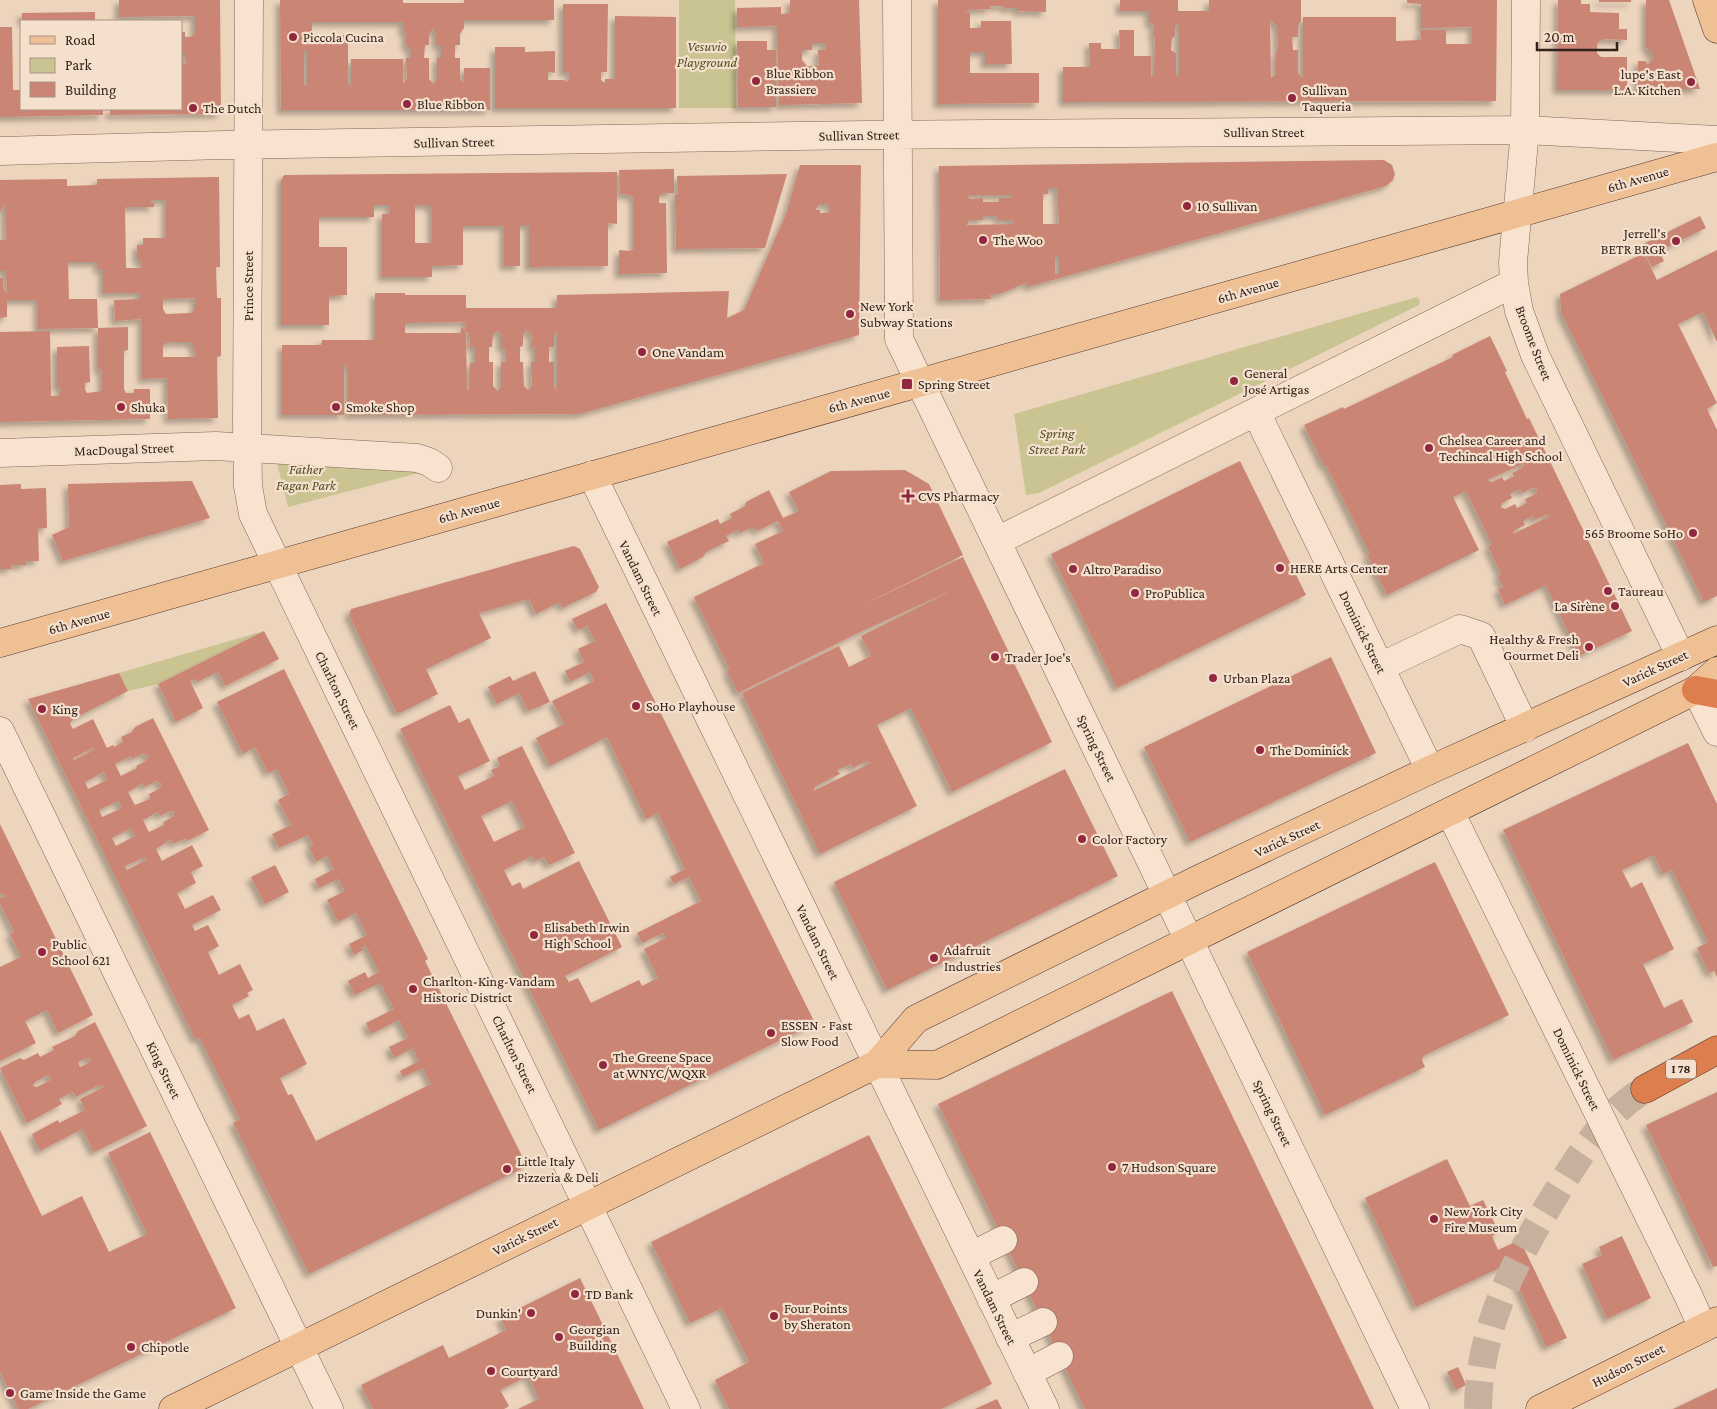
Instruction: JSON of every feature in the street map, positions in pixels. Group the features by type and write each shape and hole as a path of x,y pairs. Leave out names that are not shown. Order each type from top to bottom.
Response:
{"highway":[{"name":"I 78","path":"1644,1089 1717,1050"}],"main road":[{"path":"1707,0 1717,29"},
{"name":"6th Avenue","path":"0,643 1717,157"},
{"name":"Varick Street","path":"173,1409 877,1064 916,1019 1168,895 1430,770 1717,640"},
{"name":"Varick Street","path":"877,1064 937,1065 1450,812 1707,692 1717,671"},
{"name":"Hudson Street","path":"1540,1409 1710,1324"}],"street":[{"name":"Prince Street","path":"249,0 248,486 253,514 277,565"},
{"name":"Spring Street","path":"897,0 899,339 1415,1409"},
{"name":"Broome Street","path":"1526,0 1525,130 1513,262 1514,283 1519,311 1535,355 1681,657"},
{"name":"Sullivan Street","path":"0,151 248,145 897,135 1525,130 1717,140"},
{"path":"997,541 1514,283"},
{"name":"Dominick Street","path":"1256,412 1430,770"},
{"name":"MacDougal Street","path":"0,453 216,446 416,458 429,462 438,468"},
{"name":"Vandam Street","path":"592,475 1045,1409"},
{"name":"Charlton Street","path":"277,565 686,1409"},
{"path":"1380,667 1460,629 1481,636 1525,728"},
{"path":"1707,692 1717,732"},
{"name":"King Street","path":"0,731 328,1409"},
{"name":"Dominick Street","path":"1450,812 1688,1295 1710,1324"},
{"path":"971,1256 1003,1240"},
{"path":"991,1299 1024,1282"},
{"path":"1010,1338 1043,1322"},
{"path":"1027,1373 1059,1356"}],"green space":[{"name":"Vesuvio Playground","path":"679,0 735,0 736,108 679,108"},
{"name":"Spring Street Park","path":"1417,297 1420,300 1419,305 1039,493 1026,495 1014,414"},
{"name":"Father Fagan Park","path":"274,451 438,468 288,507"},
{"path":"264,631 158,684 128,691 119,673"}],"building":[{"path":"119,0 220,0 221,114 110,115 110,110 182,110 182,63 186,64 185,54 182,54 182,32 185,32 185,37 191,37 195,33 195,16 119,17"},
{"path":"280,0 403,0 403,3 464,3 464,0 554,0 554,20 464,20 464,28 460,34 460,45 455,45 455,58 460,58 460,79 464,84 464,68 490,68 490,110 281,110","holes":["312,22 403,22 406,45 411,50 411,58 406,58 407,79 403,84 403,59 351,59 351,86 348,83 348,35 312,35","433,29 436,34 436,45 441,45 441,58 437,58 437,79 434,84 429,79 429,58 424,58 425,45 429,45 429,34","304,50 307,51 307,83 304,86"]},
{"path":"790,0 859,0 862,103 779,105 777,26 737,27 737,8 781,7 781,14 790,13","holes":["812,43 825,43 826,50 818,50 819,66 807,66 802,60 802,50 812,50"]},
{"path":"938,0 1046,0 1046,12 1017,11 1017,8 990,6 990,9 969,10 965,12 970,12 970,28 981,28 981,21 1011,21 1012,64 985,64 985,52 970,52 970,73 1039,73 1039,103 938,104"},
{"path":"1120,0 1178,0 1178,11 1209,11 1209,0 1301,0 1301,20 1298,26 1298,37 1292,37 1293,50 1298,50 1298,73 1303,78 1303,17 1396,17 1396,41 1421,40 1420,30 1446,30 1446,44 1472,44 1472,27 1421,28 1421,4 1407,3 1407,0 1497,0 1496,101 1063,102 1063,67 1090,67 1089,43 1101,43 1101,49 1120,49 1119,30 1134,30 1134,56 1151,56 1151,77 1154,74 1155,37 1153,36 1154,25 1149,22 1149,11 1120,11","holes":["1270,20 1277,26 1278,48 1278,52 1276,52 1276,74 1271,78","1179,23 1179,77 1176,74 1176,53 1171,50 1172,38 1175,36 1175,26"]},
{"path":"1558,0 1581,0 1581,4 1590,4 1590,12 1619,13 1619,29 1627,29 1627,40 1604,39 1597,43 1597,53 1601,57 1627,57 1627,90 1557,90"},
{"path":"1599,0 1631,0 1631,2 1599,2"},
{"path":"1646,0 1669,0 1700,89 1638,89 1638,61 1645,61 1648,64 1653,59 1653,53 1649,53 1649,49 1646,48"},
{"path":"563,4 608,4 607,72 601,72 601,80 605,83 605,79 615,79 615,16 676,17 676,108 495,108 495,47 525,47 525,52 555,51 555,73 548,72 548,80 565,80 566,82 570,79 570,72 563,72"},
{"path":"95,12 95,20 22,20 22,13"},
{"path":"0,27 12,27 13,90 20,90 20,110 103,110 103,115 0,117"},
{"path":"737,41 767,41 767,50 776,50 776,107 738,107"},
{"name":"10 Sullivan","path":"1384,160 1392,165 1395,174 1393,180 1386,186 1028,287 1028,282 1000,294 990,295 991,299 940,300 939,166","holes":["1048,188 1057,188 1059,224 1043,224 1043,194 1048,194","967,195 1014,195 1011,198 999,198 999,202 983,202 983,198 970,199","983,216 998,216 998,220 1011,220 1014,224 967,225 969,220 983,220","1055,256 1059,256 1059,274 1055,274"]},
{"path":"800,165 861,165 859,335 580,414 348,415 348,367 344,365 344,415 282,415 282,345 321,345 322,340 375,340 375,293 466,295 466,308 557,308 557,295 729,291 727,318 744,310 786,214","holes":["820,204 830,204 830,213 820,213 820,210 815,210","466,322 466,329 461,328 461,333 405,333 405,323","466,330 469,335 470,347 475,347 475,363 470,363 470,386 467,391","497,330 501,335 501,347 505,347 506,362 501,362 501,386 498,391 493,386 493,362 489,362 489,347 492,347 493,335","527,330 532,335 531,347 535,347 535,362 531,362 532,386 528,390 524,386 523,362 520,362 520,347 523,346 523,335","557,330 557,390 554,386 554,362 549,362 549,347 554,347 554,335"]},
{"path":"674,169 674,193 663,193 659,197 659,203 666,203 667,273 619,274 619,250 630,251 634,248 634,198 630,195 620,194 619,170"},
{"path":"617,172 617,224 608,223 608,266 529,267 529,225 520,225 520,266 504,266 504,226 463,226 463,265 432,266 432,277 382,277 382,214 390,214 390,205 374,205 374,217 319,217 319,247 347,247 347,295 329,296 329,325 281,325 281,180 284,175","holes":["415,205 429,205 429,207 432,207 432,243 415,243"]},
{"path":"787,174 765,248 676,249 675,195 678,195 677,176"},
{"path":"219,177 220,267 216,267 217,298 221,298 221,356 217,357 218,418 168,419 167,378 142,379 142,319 115,321 114,300 140,299 140,293 103,293 103,269 98,269 98,262 68,262 69,299 97,299 98,328 38,329 38,300 7,300 7,317 0,318 0,278 3,278 3,289 7,293 6,271 0,271 0,240 6,240 5,204 0,212 0,180 67,179 67,186 97,185 97,179","holes":["151,200 166,200 166,238 143,238 143,245 137,245 137,260 142,260 142,268 126,268 125,207 154,207 154,203 151,203","195,298 195,309 191,313 166,314 163,309 163,299","170,342 190,342 194,346 195,357 163,357 163,345"]},
{"path":"1700,216 1706,228 1659,251 1664,261 1652,267 1641,245"},
{"path":"1717,250 1717,342 1703,312 1678,324 1717,403 1707,409 1717,430 1717,596 1704,602 1561,312 1560,294 1644,253 1657,280"},
{"path":"128,327 128,350 124,351 124,389 126,393 134,393 134,389 150,389 150,419 0,422 0,332 50,331 51,396 58,396 61,391 61,387 57,387 57,347 89,346 90,382 85,383 87,393 102,391 102,371 98,368 98,328"},
{"path":"1490,336 1527,419 1529,418 1632,631 1579,656 1546,585 1505,605 1498,589 1503,587 1498,576 1501,574 1488,546 1492,545 1466,491 1453,497 1479,550 1387,595 1367,555 1370,554 1304,425 1343,407 1344,409 1453,357 1452,355","holes":["1525,463 1522,468 1512,473 1514,476 1504,481 1502,477 1492,482 1487,480","1532,488 1537,489 1536,494 1525,499 1527,503 1517,508 1515,504 1505,509 1501,507 1502,503 1512,498 1510,494 1520,489 1522,493","1545,515 1550,516 1513,534 1515,530 1525,525 1523,521 1533,516 1535,520"]},
{"path":"1240,461 1306,595 1117,688 1051,554"},
{"path":"905,470 929,484 963,555 851,611 963,557 1052,742 952,792 911,708 877,725 917,806 820,854 742,693 839,646 849,667 871,656 861,636 957,588 858,633 738,693 727,671 730,670 694,597 764,563 755,544 783,531 778,521 757,531 752,527 740,533 738,530 726,536 729,541 706,552 703,557 680,569 667,542 718,519 720,524 732,518 730,514 745,506 746,502 769,490 783,518 799,511 789,492 831,471","holes":["866,761 871,763 813,791 816,786 840,774 837,770 851,764 853,768"]},
{"path":"192,481 210,518 63,561 52,535 69,527 68,484"},
{"path":"21,484 21,489 46,488 47,528 38,529 39,561 26,561 26,565 11,565 11,569 0,569 0,485"},
{"path":"574,546 580,549 599,587 596,592 562,608 560,602 536,614 529,599 479,613 491,638 426,669 438,694 402,712 396,712 349,615 351,609"},
{"path":"606,603 815,1023 599,1130 400,729 450,705 459,723 469,718 490,761 458,776 465,790 494,776 491,770 500,766 497,758 522,746 575,853 549,865 544,857 535,861 532,856 504,870 512,886 520,882 523,889 579,861 622,947 565,976 569,982 578,978 591,1003 639,980 642,986 658,978 644,949 666,938 663,933 642,943 637,933 701,901 689,877 674,884 670,877 685,869 658,813 646,819 607,737 550,766 536,738 564,724 552,701 594,681 590,672 570,682 565,671 584,662 578,649 595,641 587,626 578,630 572,619","holes":["512,801 525,827 494,842 481,816"]},
{"path":"264,631 279,659 225,686 218,672 197,682 195,679 190,681 203,708 176,722 158,684"},
{"name":"The Dominick","path":"1331,657 1376,753 1190,842 1144,747"},
{"path":"284,669 428,959 425,961 527,1166 309,1274 233,1123 240,1119 200,1038 195,1039 28,699 119,673 128,691 73,719 70,724 73,729 93,719 107,748 113,745 114,747 123,742 121,737 153,718 209,830 189,840 184,839 173,844 171,839 156,849 162,861 192,845 203,866 191,872 196,883 177,893 185,909 213,895 221,910 192,925 195,931 208,925 219,946 208,952 219,975 240,964 253,990 247,993 249,996 232,1005 239,1019 249,1014 257,1031 284,1018 307,1064 280,1078 288,1095 292,1094 316,1141 431,1084 423,1068 403,1077 400,1071 419,1061 413,1048 394,1058 389,1047 408,1038 399,1020 371,1034 366,1023 394,1009 380,983 355,995 348,981 365,972 368,978 379,972 366,946 354,955 349,944 367,935 356,913 338,922 327,900 345,891 338,879 319,888 315,879 334,869 327,856 316,862 309,847 313,845 308,835 279,848 272,834 291,825 278,800 289,794 277,769 268,773 255,747 243,754 217,702","holes":["93,748 94,750 74,760 73,758","142,754 148,755 146,761 121,776 115,764 131,756 132,759","104,772 107,780 88,789 85,782","156,781 162,784 159,789 149,794 150,799 135,805 128,792 143,783 145,787","118,801 122,808 102,817 99,810","171,811 175,812 173,817 163,822 164,825 149,832 143,820 158,812 160,816","131,828 135,836 116,846 112,838","145,857 146,860 127,870 125,866"]},
{"path":"535,671 550,702 528,711 519,693 497,704 488,687 510,676 513,681"},
{"path":"1688,743 1717,804 1717,977 1714,971 1709,973 1697,948 1708,942 1672,870 1663,874 1654,855 1622,870 1631,888 1642,882 1674,949 1643,964 1664,1008 1682,999 1693,1022 1613,1060 1503,830"},
{"path":"1065,769 1118,876 887,990 834,882"},
{"path":"0,824 93,1015 58,1033 47,1010 25,1021 36,1043 0,1061 0,967 21,957 10,934 14,932 0,904 0,898 6,896 2,893 0,894"},
{"path":"1435,862 1509,1015 1423,1056 1422,1060 1425,1067 1325,1115 1247,952"},
{"path":"275,865 289,892 265,904 251,877"},
{"name":"7 Hudson Square","path":"1172,991 1374,1409 1085,1409 938,1104"},
{"path":"95,1022 147,1126 94,1152 82,1129 40,1151 32,1134 58,1120 59,1123 85,1110 80,1099 104,1087 99,1085 76,1097 73,1092 59,1099 62,1104 27,1123 0,1068 20,1058 24,1060 38,1053 40,1057 54,1050 52,1047 75,1036 78,1031","holes":["90,1058 89,1063 80,1067 78,1062","48,1075 51,1080 37,1087 33,1086 35,1082"]},
{"path":"1717,1092 1717,1266 1713,1267 1646,1125"},
{"path":"0,1130 42,1216 82,1196 109,1252 147,1234 108,1153 150,1132 236,1308 28,1409 18,1409 0,1372"},
{"path":"869,1135 992,1384 941,1409 729,1409 715,1380 749,1362 722,1308 690,1323 651,1242"},
{"name":"New York City Fire Museum","path":"1447,1159 1470,1206 1483,1200 1499,1232 1492,1236 1498,1250 1520,1240 1567,1338 1546,1347 1508,1264 1416,1307 1365,1198"},
{"path":"1622,1236 1651,1298 1607,1319 1582,1264 1602,1255 1599,1247"},
{"path":"580,1278 644,1409 518,1409 539,1399 528,1376 500,1390 509,1406 504,1409 373,1409 361,1385 443,1345 449,1358 478,1344 506,1330 500,1318"},
{"path":"1458,1367 1466,1385 1456,1390 1447,1372"},
{"path":"1717,1388 1717,1409 1673,1409"},
{"path":"997,1399 1002,1409 975,1409"}],"tunnel":[{"path":"1478,1409 1480,1378 1485,1349 1493,1321 1514,1267 1567,1175 1586,1147 1618,1109 1645,1089"}],"place":[{"name":"Piccola Cucina","path":"293,37"},
{"name":"Blue Ribbon Brassiere","path":"756,81"},
{"name":"lupe's East L.A. Kitchen","path":"1691,82"},
{"name":"Sullivan Taqueria","path":"1292,98"},
{"name":"Blue Ribbon","path":"407,104"},
{"name":"The Dutch","path":"193,108"},
{"name":"10 Sullivan","path":"1187,206"},
{"name":"The Woo","path":"983,240"},
{"name":"Jerrell's BETR BRGR","path":"1676,241"},
{"name":"New York Subway Stations","path":"850,314"},
{"name":"One Vandam","path":"642,352"},
{"name":"General José Artigas","path":"1234,381"},
{"name":"Spring Street","path":"907,384"},
{"name":"Shuka","path":"121,407"},
{"name":"Smoke Shop","path":"336,407"},
{"name":"Chelsea Career and Techincal High School","path":"1429,448"},
{"name":"CVS Pharmacy","path":"908,496"},
{"name":"565 Broome SoHo","path":"1693,533"},
{"name":"HERE Arts Center","path":"1280,568"},
{"name":"Altro Paradiso","path":"1073,569"},
{"name":"Taureau","path":"1608,591"},
{"name":"ProPublica","path":"1135,593"},
{"name":"La Sirène","path":"1615,606"},
{"name":"Healthy & Fresh Gourmet Deli","path":"1589,647"},
{"name":"Trader Joe's","path":"995,657"},
{"name":"Urban Plaza","path":"1213,678"},
{"name":"SoHo Playhouse","path":"636,706"},
{"name":"King","path":"42,709"},
{"name":"The Dominick","path":"1260,750"},
{"name":"Color Factory","path":"1082,839"},
{"name":"Elisabeth Irwin High School","path":"534,935"},
{"name":"Public School 621","path":"42,952"},
{"name":"Adafruit Industries","path":"934,958"},
{"name":"Charlton-King-Vandam Historic District","path":"413,989"},
{"name":"ESSEN - Fast Slow Food","path":"771,1033"},
{"name":"The Greene Space at WNYC/WQXR","path":"603,1065"},
{"name":"7 Hudson Square","path":"1112,1167"},
{"name":"Little Italy Pizzeria & Deli","path":"507,1169"},
{"name":"New York City Fire Museum","path":"1434,1219"},
{"name":"TD Bank","path":"575,1294"},
{"name":"Dunkin'","path":"531,1313"},
{"name":"Four Points by Sheraton","path":"774,1316"},
{"name":"Georgian Building","path":"559,1337"},
{"name":"Chipotle","path":"131,1347"},
{"name":"Courtyard","path":"491,1371"},
{"name":"Game Inside the Game","path":"10,1393"}]}
